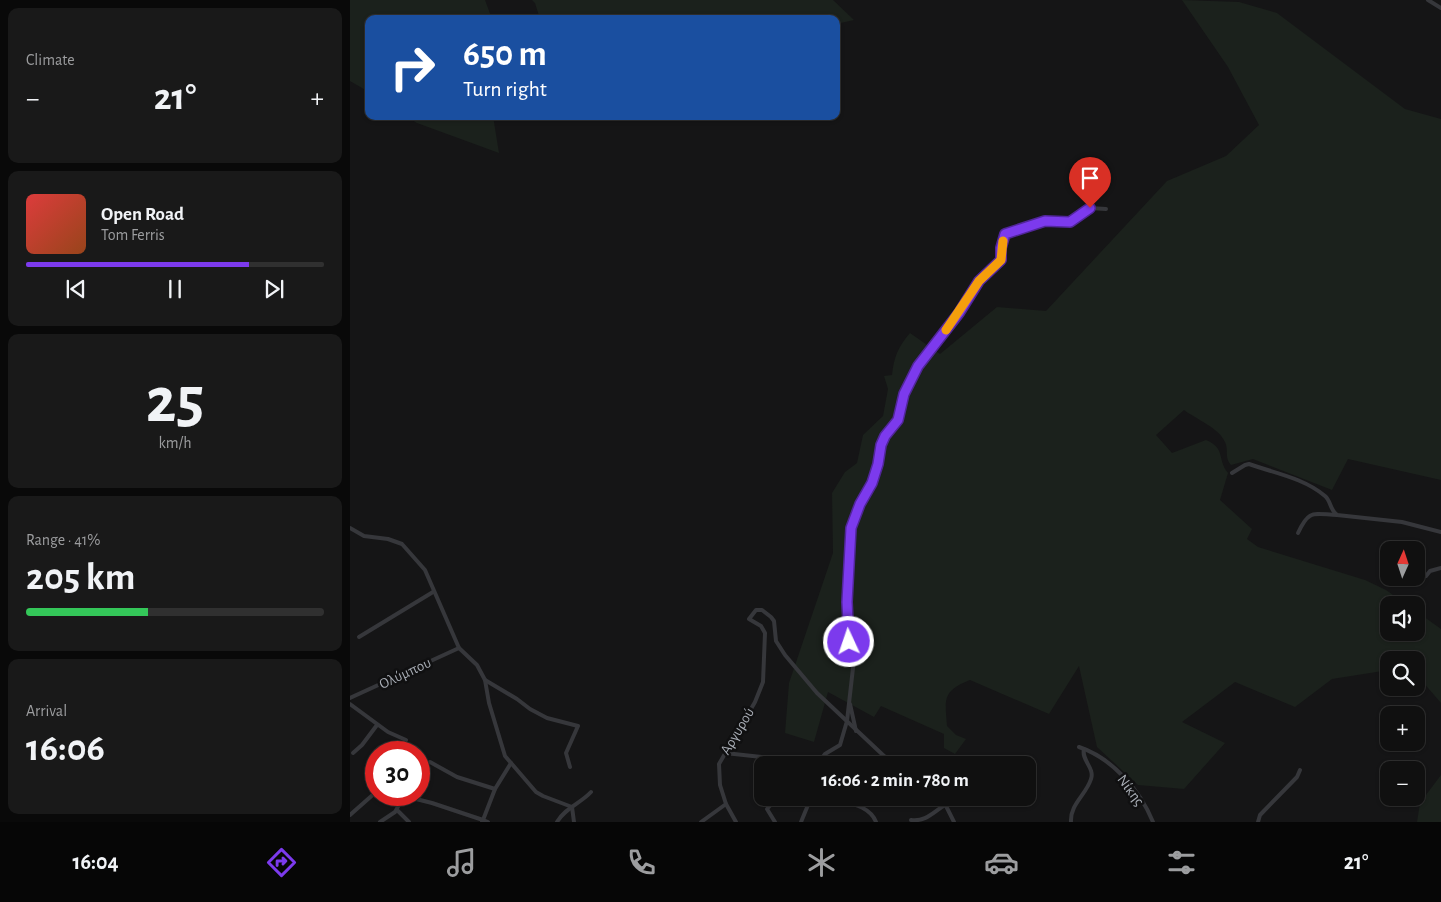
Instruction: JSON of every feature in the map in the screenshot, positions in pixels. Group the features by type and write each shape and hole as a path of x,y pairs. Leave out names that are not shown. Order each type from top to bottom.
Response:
{"street":[{"path":"1428,0 1441,8"},
{"path":"823,756 840,745 847,721 850,700 853,668 847,602 851,528 860,504 872,483 885,436 898,420 910,378 959,313 979,281 1001,260 1001,248 1005,234 1045,221 1070,222 1090,208 1106,209"},
{"path":"1232,473 1248,464 1301,481 1327,498 1332,510 1337,515"},
{"path":"1298,533 1304,519 1309,515 1337,515 1402,522 1441,532"},
{"path":"350,528 364,536 388,539 402,544 425,570 459,648 477,665 485,680 489,704 504,756 536,792 572,807"},
{"path":"1426,576 1430,570 1441,568"},
{"path":"359,637 434,592"},
{"name":"Αργυρού","path":"736,822 726,804 718,779 718,764 751,709 763,682 766,636 764,629 749,619 756,610 762,610 774,621 776,641 785,655 817,693 847,721"},
{"name":"Ολύμπου","path":"350,698 459,648"},
{"path":"485,680 547,718 578,726 566,753 570,767"},
{"path":"850,700 856,731"},
{"path":"350,704 377,725 405,741"},
{"path":"847,721 884,756"},
{"path":"353,753 362,745 377,725"},
{"name":"Νίκης","path":"1079,747 1096,755 1127,779 1153,822"},
{"path":"1071,822 1071,811 1092,777 1091,768 1084,756 1084,749"},
{"path":"725,753 754,756"},
{"path":"430,762 457,776 495,789"},
{"path":"482,821 495,789 511,763"},
{"path":"1258,822 1260,815 1297,777 1300,770"},
{"path":"557,822 563,814 583,801 591,792"},
{"path":"380,822 389,818 397,810 401,798 404,796 488,822"},
{"path":"350,815 365,802"},
{"path":"701,822 726,804"},
{"path":"770,806 767,809 775,822"},
{"path":"801,822 807,806"},
{"path":"856,806 872,814 876,822"},
{"path":"911,820 918,822 926,820 943,806"},
{"path":"946,806 954,822"},
{"path":"572,807 574,822"},
{"path":"397,810 409,822"}],"shaded area":[{"path":"350,0 485,0 491,15 365,15 365,90 350,81"},
{"path":"532,0 833,0 854,20 840,23 840,15 539,15 535,3"},
{"path":"1182,0 1239,2 1277,13 1405,109 1441,119 1441,480 1348,459 1332,490 1253,459 1231,465 1228,460 1226,445 1218,432 1184,410 1156,435 1172,453 1206,440 1216,447 1228,473 1220,500 1252,529 1247,539 1258,547 1365,580 1394,596 1380,596 1380,641 1425,641 1425,617 1441,629 1441,703 1425,684 1425,651 1380,651 1380,671 1332,679 1295,707 1235,682 1182,722 1225,743 1184,789 1138,785 1097,747 1079,666 1049,714 970,680 954,688 947,697 946,702 947,726 956,735 966,739 955,754 944,748 944,734 881,706 874,717 828,692 814,742 785,733 789,683 833,553 832,493 845,472 857,463 863,435 883,416 888,389 884,376 892,375 897,353 906,338 910,333 940,354 997,307 1046,311 1167,181 1226,156 1259,125 1228,67"},
{"path":"412,120 494,120 499,153"},
{"path":"1441,775 1441,822 1417,822 1420,806 1425,806 1425,796"}],"slow traffic":[{"path":"946,330 979,281 1001,260 1003,241"}],"route":[{"path":"849,642 847,602 851,528 860,504 872,483 881,445 885,436 898,420 910,378 959,313 979,281 1001,260 1001,248 1005,234 1045,221 1070,222 1090,208"}]}
